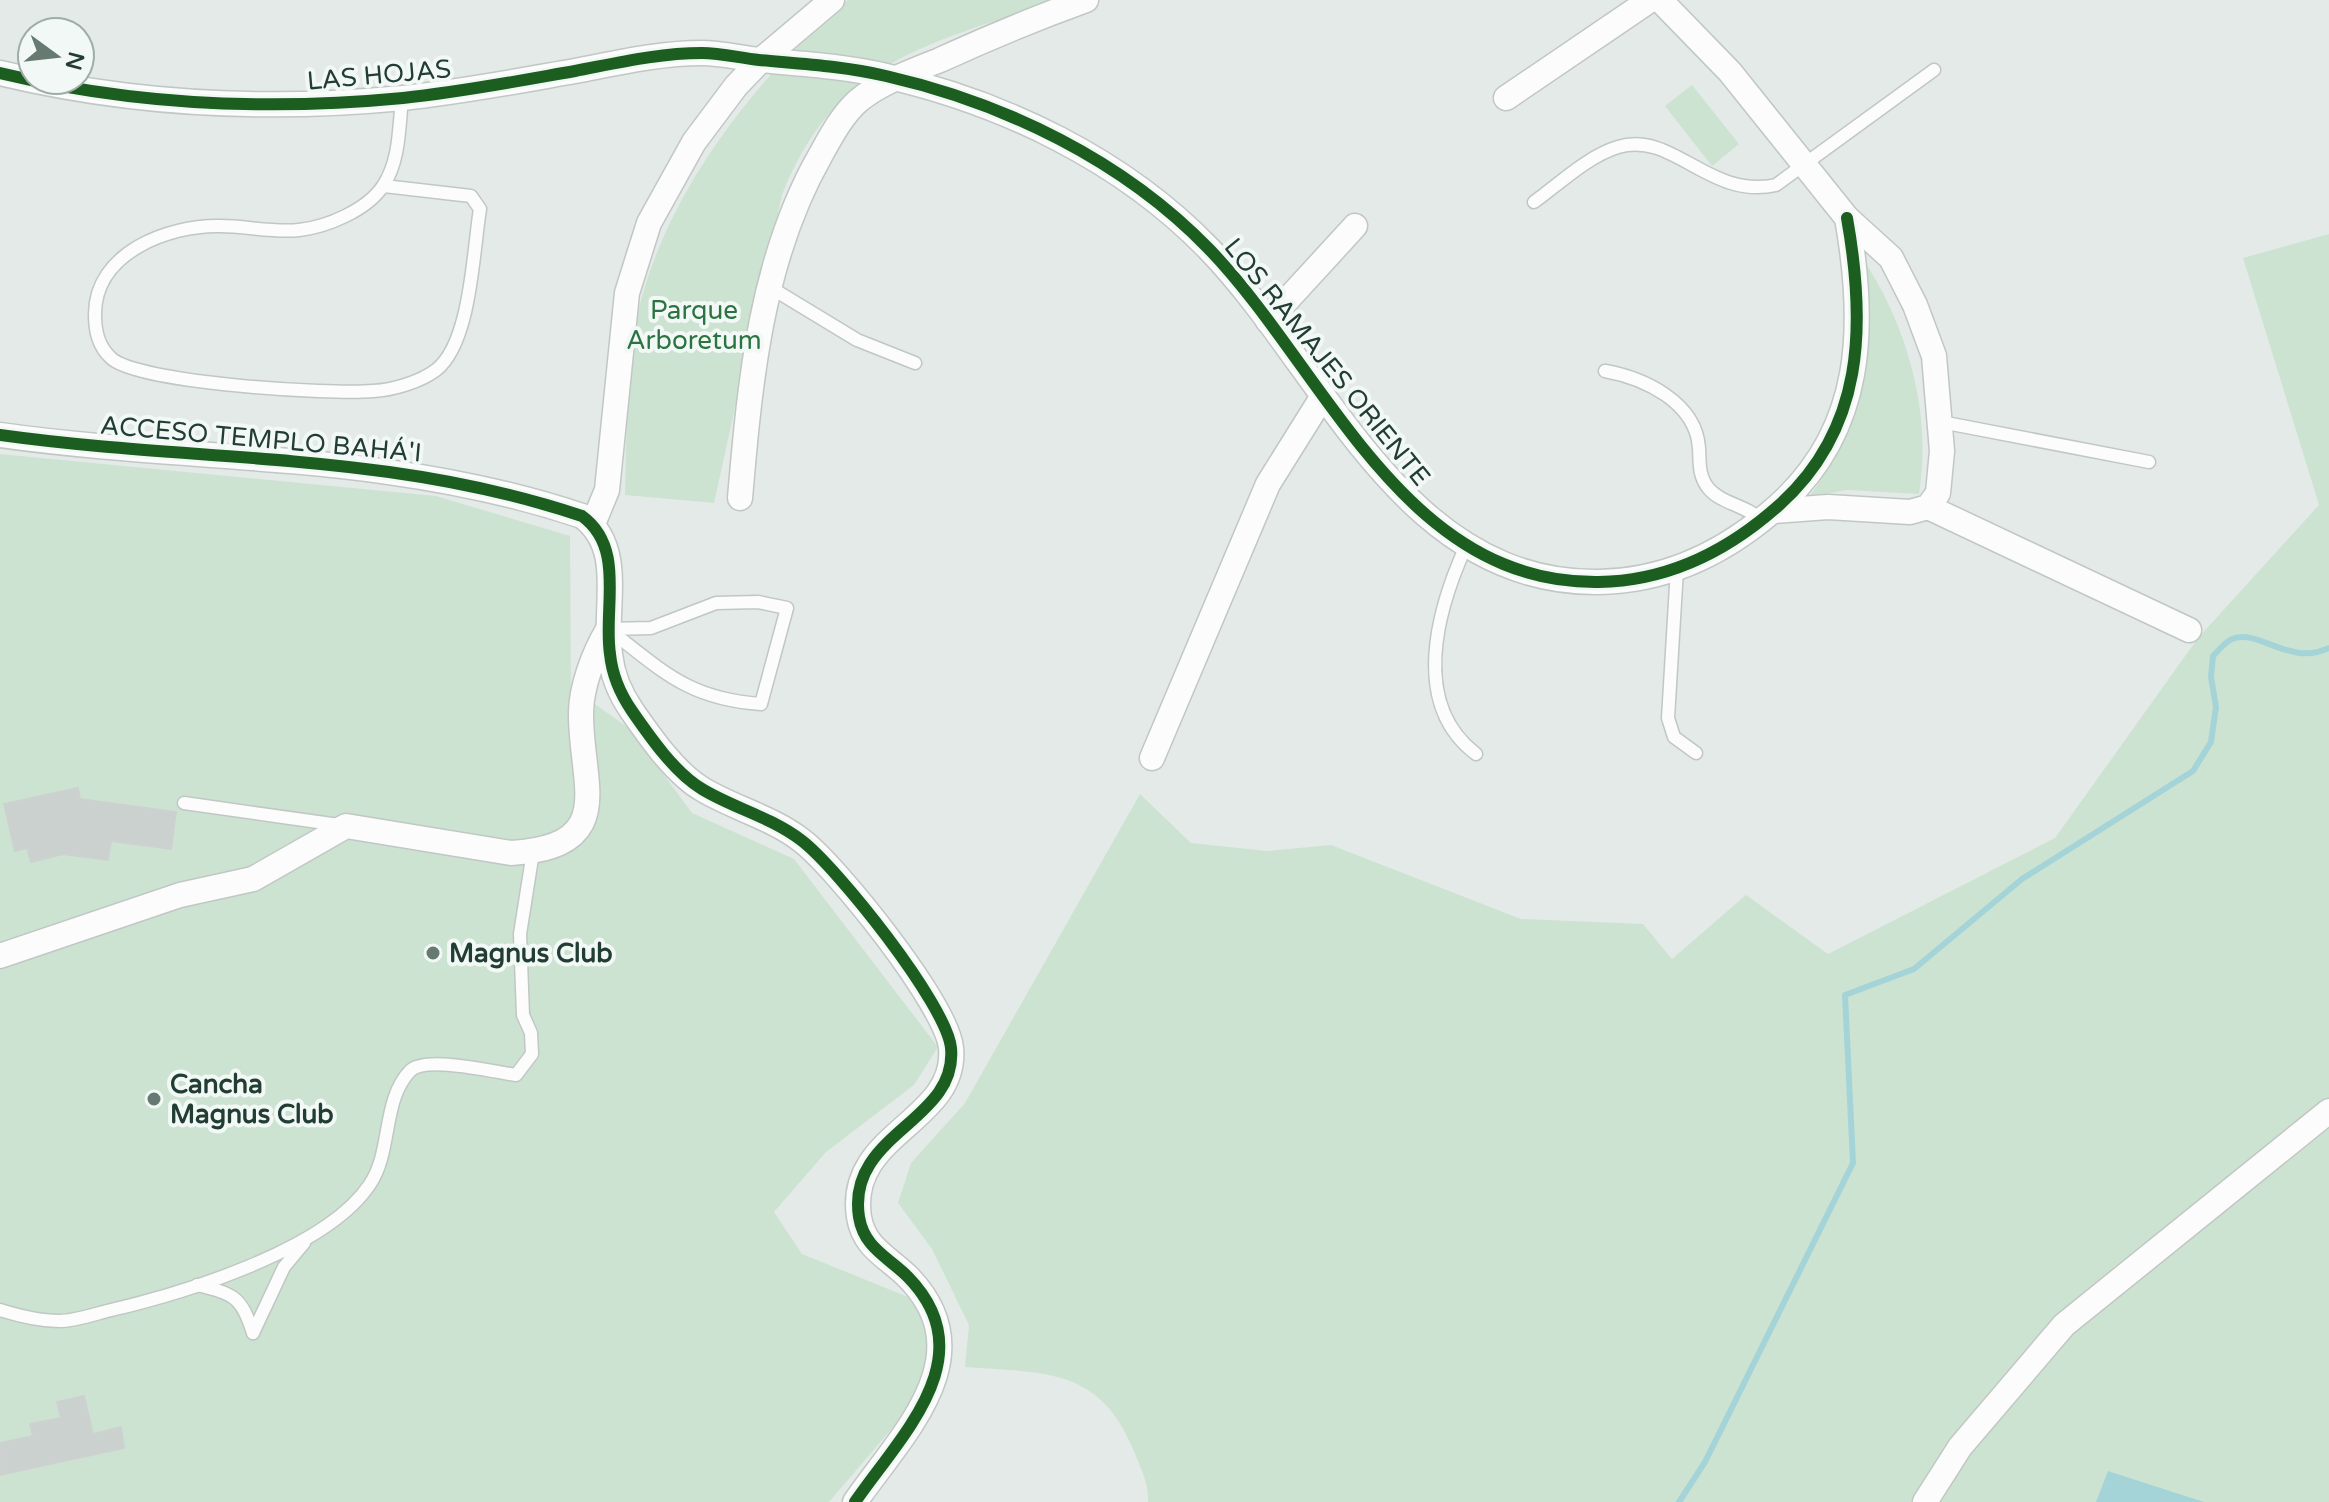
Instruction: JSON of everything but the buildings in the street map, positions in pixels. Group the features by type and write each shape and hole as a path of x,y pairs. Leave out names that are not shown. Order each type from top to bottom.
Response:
{"street":[{"path":"832,0 761,60 694,142 649,223 627,293 607,490 593,524 607,553 610,572 610,657 620,689 651,736 701,789 775,825 814,850 930,998 951,1043 952,1061 943,1089 882,1145 871,1160 860,1188 860,1221 866,1240 906,1275 933,1310 939,1327 941,1354 934,1384 923,1404 855,1502"},
{"path":"740,498 748,398 768,286 796,205 833,134 858,102 896,79 1025,21 1086,0"},
{"path":"1506,98 1650,0"},
{"path":"1660,0 1730,72 1847,218 1891,258 1915,305 1934,356 1941,422 1941,476 1938,493 1928,507 1910,512 1828,507 1767,516"},
{"name":"LAS HOJAS","path":"0,73 113,95 207,104 402,98 482,88 644,58 703,53 761,60"},
{"name":"LOS RAMAJES ORIENTE","path":"761,60 834,64 896,79 1001,112 1109,169 1179,221 1211,250 1323,396 1409,499 1466,546 1510,567 1565,580 1622,581 1677,569 1729,545 1799,487 1835,427 1849,388 1859,333 1860,304 1847,218"},
{"name":"LOS RAMAJES ORIENTE","path":"1268,321 1355,226"},
{"name":"LOS RAMAJES ORIENTE","path":"1152,758 1268,484 1323,396"},
{"name":"ACCESO TEMPLO BAHÁ'I","path":"0,435 79,445 256,456 385,469 490,489 582,516 593,524"},
{"path":"1928,507 2189,630"},
{"path":"0,956 180,895 253,879 346,826 511,853 533,852 569,836 587,811 589,776 581,705 597,648 608,629"},
{"path":"1925,1502 1960,1447 2064,1325 2329,1111"}],"lane":[{"path":"1534,202 1607,151 1629,145 1655,146 1706,176 1754,188 1787,181 1804,165 1934,70"},
{"path":"384,186 471,196 480,209 457,343 437,369 410,383 375,391 251,388 130,369 111,360 97,340 95,311 103,281 120,258 148,242 184,229 219,226 300,230 335,219 365,204 384,186 395,161 402,98"},
{"path":"768,286 857,340 915,363"},
{"path":"1605,371 1642,381 1679,407 1697,436 1700,471 1709,489 1724,500 1767,516"},
{"path":"1941,422 2149,462"},
{"path":"1466,546 1445,597 1435,669 1446,720 1464,745 1476,754"},
{"path":"1677,569 1668,718 1674,737 1696,753"},
{"path":"758,602 787,608 761,704 726,702 699,694 608,629 651,628 716,603 758,602"},
{"path":"184,803 346,826"},
{"path":"0,1310 23,1317 62,1321 164,1298 309,1237 351,1207 383,1163 397,1097 410,1070 427,1063 516,1075 532,1054 531,1033 523,1015 520,934 533,852"},
{"path":"197,1285 237,1298 245,1308 253,1333 284,1267 309,1237"}],"green space":[{"name":"Parque Arboretum","path":"848,0 1055,0 928,45 892,63 859,85 830,113 804,149 782,195 714,503 625,495 634,330 653,264 671,221 720,138 750,100 814,30"},
{"path":"1692,85 1739,144 1712,166 1665,106"},
{"path":"2329,234 2329,1502 1148,1502 1144,1475 1119,1422 1103,1402 1085,1388 1043,1374 965,1367 969,1325 932,1249 898,1203 911,1163 965,1103 1140,794 1191,843 1267,851 1331,845 1521,919 1643,924 1672,959 1746,895 1828,954 2055,838 2198,638 2319,505 2243,258"},
{"path":"1860,255 1891,309 1912,369 1922,432 1919,494 1847,490 1809,497 1843,441 1863,382 1869,320"},
{"name":"Magnus Club","path":"0,454 436,496 570,536 571,687 630,729 692,813 794,859 938,1047 914,1085 826,1152 774,1212 802,1254 913,1299 934,1338 918,1398 829,1502 0,1502"}],"water":[{"path":"2108,1471 2204,1502 2096,1502"}],"waterway":[{"path":"1679,1502 1705,1462 1853,1163 1845,995 1914,969 2022,879 2193,771 2211,742 2216,707 2211,677 2213,656 2227,642 2242,637 2253,638 2301,653 2329,648"}],"cycle path":[{"path":"0,73 50,84 150,98 301,104 425,96 638,59 702,53 854,70 886,76 974,102 1060,139 1139,188 1175,217 1209,249 1251,298 1374,462 1420,510 1472,548 1531,573 1599,582 1649,576 1695,561 1758,523 1806,477 1828,444 1843,410 1852,374 1856,297 1847,218"},
{"path":"0,435 292,461 436,479 582,516 596,529 608,562 611,662 632,711 682,774 714,796 789,832 839,877 911,970 945,1028 951,1048 949,1073 938,1094 884,1146 869,1166 860,1189 859,1217 866,1237 908,1277 930,1307 939,1336 937,1365 928,1394 913,1422 855,1502"}],"place":[{"name":"Magnus Club","path":"433,953"},
{"name":"Cancha Magnus Club","path":"154,1099"}]}
